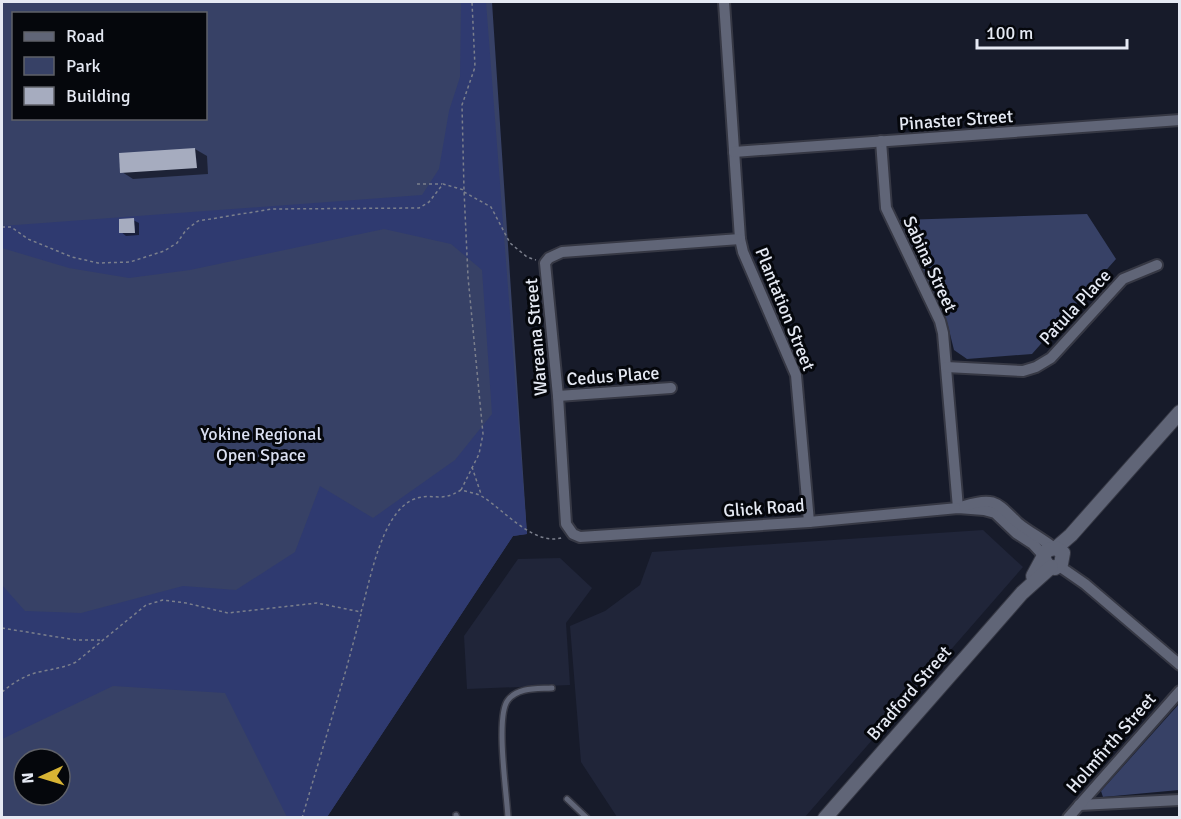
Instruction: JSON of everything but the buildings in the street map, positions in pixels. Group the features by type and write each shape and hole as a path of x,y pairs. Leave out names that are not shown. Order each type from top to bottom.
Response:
{"street":[{"name":"Plantation Street","path":"724,2 740,239 796,375 809,522"},
{"name":"Pinaster Street","path":"734,152 1179,120"},
{"name":"Sabina Street","path":"881,141 886,208 940,321 943,333 958,508"},
{"name":"Wareana Street","path":"573,534 566,524 558,396 545,263 549,258 562,252 740,239"},
{"name":"Patula Place","path":"946,366 1023,371 1036,367 1051,358 1123,279 1157,265"},
{"name":"Cedus Place","path":"558,396 671,388"},
{"name":"Bradford Street","path":"825,818 1179,412"},
{"name":"Glick Road","path":"573,534 580,537 809,522 958,508 984,510 994,513 1016,533 1080,575 1085,584 1179,665"},
{"name":"Holmfirth Street","path":"1068,818 1179,692"},
{"path":"1079,805 1179,800"}],"lane":[{"path":"508,818 501,720 507,700 524,689 552,688"},
{"path":"567,799 587,818"}],"path":[{"path":"302,818 381,543 395,514 410,501 423,496 450,497 461,490 479,454 483,434 468,277 462,105 475,68 472,2"},
{"path":"417,184 443,184 464,191 491,207 510,243 527,257 545,263"},
{"path":"2,227 11,227 28,239 72,257 98,263 130,262 164,251 177,243 186,230 198,221 272,209 419,208 429,202 443,184"},
{"path":"472,467 481,495"},
{"path":"461,490 481,495 539,537 555,540 573,534"},
{"path":"2,692 17,680 37,672 66,667 76,662 146,605 163,600 228,613 317,603 361,612"},
{"path":"2,628 76,640 103,640"}],"shaded area":[{"path":"461,2 486,2 527,534 513,536 327,817 287,817 225,693 113,686 2,739 2,585 25,611 81,613 183,586 236,590 295,552 320,486 373,518 455,460 492,414 482,270 451,244 384,229 190,270 129,278 69,268 2,248 2,226 422,195 439,169 449,111 460,77"},
{"path":"983,530 1023,567 805,817 617,817 581,762 570,626 605,611 640,585 652,552"},
{"path":"560,558 592,588 566,623 570,685 467,689 464,636 518,559"}],"green space":[{"name":"Yokine Regional Open Space","path":"2,2 492,2 527,534 513,536 327,817 2,818"},
{"path":"1087,214 1116,259 1032,354 967,359 954,350 947,322 900,220"},
{"path":"1179,704 1179,790 1103,797 1101,791"}]}
